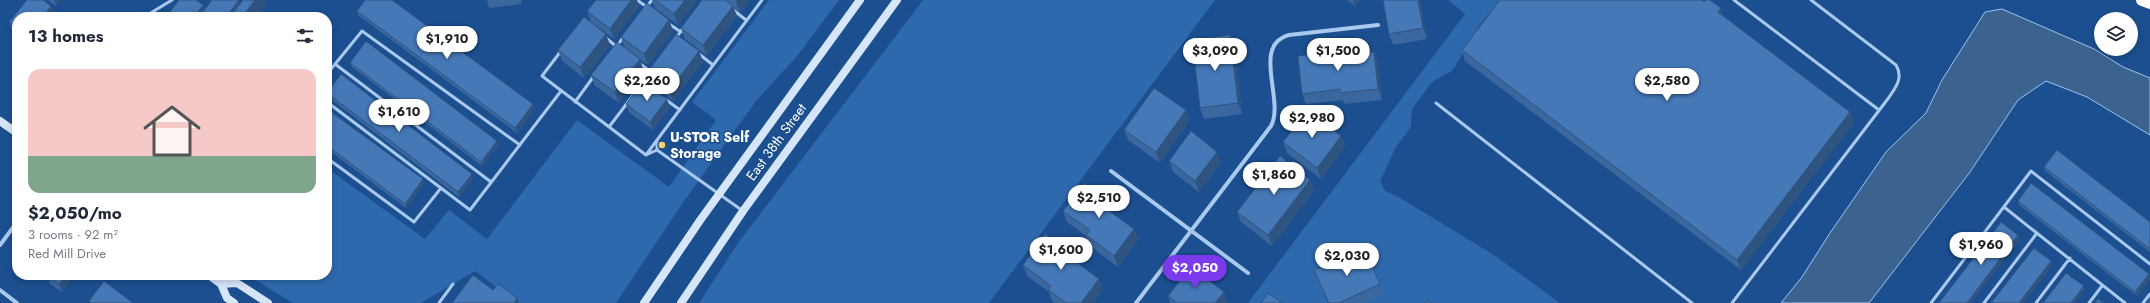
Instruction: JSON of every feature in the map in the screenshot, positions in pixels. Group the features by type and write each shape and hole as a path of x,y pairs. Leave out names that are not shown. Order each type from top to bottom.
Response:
{"highway":[{"path":"2142,0 2150,3"}],"main road":[{"name":"East 38th Street","path":"644,303 718,194 860,0"},
{"name":"East 38th Street","path":"681,303 742,211 897,0"},
{"path":"0,121 12,129"},
{"path":"216,280 221,284 227,298 234,303"},
{"path":"221,284 238,284 268,303"}],"street":[{"path":"1136,303 1274,120 1276,112 1269,54 1274,44 1281,37 1288,35 1378,25"},
{"path":"1111,171 1248,273"},
{"path":"0,245 12,229"},
{"path":"0,290 17,303"}],"lane":[{"path":"152,12 172,0"},
{"path":"637,0 652,11"},
{"path":"642,12 652,0"},
{"path":"646,154 762,0"},
{"path":"1734,0 1879,110"},
{"path":"1732,303 1897,86 1899,70 1896,65 1811,0"},
{"path":"730,8 746,20"},
{"path":"664,19 681,32"},
{"path":"672,44 685,27"},
{"path":"332,68 362,30 520,145"},
{"path":"600,34 622,50"},
{"path":"612,52 625,35"},
{"path":"676,38 682,42"},
{"path":"565,46 542,76 646,154"},
{"path":"695,51 713,65"},
{"path":"634,59 651,72"},
{"path":"335,64 491,182"},
{"path":"609,127 655,66"},
{"path":"575,102 598,71"},
{"path":"642,83 648,87"},
{"path":"332,106 470,210 561,91"},
{"path":"661,96 680,110"},
{"path":"1436,103 1692,303"},
{"path":"657,140 657,150"},
{"path":"657,150 742,211"},
{"path":"646,154 657,150"},
{"path":"332,162 414,222 441,188"},
{"path":"1931,303 2031,171 2150,264"},
{"path":"2004,207 2070,258 2124,303"},
{"path":"1984,303 2037,233"},
{"path":"2036,303 2070,258"},
{"path":"439,303 453,284"},
{"path":"2090,303 2102,286"},
{"path":"2143,303 2150,294"}],"shaded area":[{"path":"769,0 839,0 798,55 756,101 682,204 616,303 518,303 475,271 421,303 293,303 255,280 332,280 332,172 425,239 449,210 487,239 577,120 669,187 716,120 692,102"},
{"path":"923,0 1215,0 989,303 699,303 738,243"},
{"path":"1448,0 1500,0 1479,26 1453,70 1432,82 1412,109 1411,127 1396,147 1380,181 1385,191 1397,196 1494,255 1560,303 1248,303 1465,14"},
{"path":"2002,9 2094,49 2094,56 2105,56 2123,67 2150,78 2150,135 2087,97 2046,81 2018,100 1970,172 1869,303 1781,303 1802,277 1830,233 1886,152 1926,113 1942,80 1985,12"}],"building":[{"path":"27,0 43,0 51,6 47,12 17,12"},
{"path":"179,0 196,0 203,5 198,12 170,12"},
{"path":"212,0 239,0 230,12 203,12"},
{"path":"243,0 255,0 246,12 234,12"},
{"path":"365,0 392,0 533,104 515,128 357,11"},
{"path":"596,0 631,0 610,29 587,11"},
{"path":"655,0 685,0 674,14"},
{"path":"702,0 725,0 733,6 703,45 681,28"},
{"path":"1383,0 1418,0 1423,28 1389,34"},
{"path":"1500,0 1702,0 1704,2 1706,0 1710,0 1721,8 1718,12 1850,112 1737,260 1462,50"},
{"path":"647,3 669,20 644,54 621,37"},
{"path":"584,17 606,34 580,67 558,50"},
{"path":"676,34 699,51 669,91 646,74"},
{"path":"1230,35 1238,103 1200,108 1192,40"},
{"path":"366,41 497,141 481,162 350,63"},
{"path":"617,42 640,59 615,92 591,75"},
{"path":"1340,51 1341,56 1374,52 1378,89 1340,93 1340,89 1302,94 1298,56"},
{"path":"341,74 472,174 458,192 332,97 332,86"},
{"path":"643,82 667,99 650,122 626,104"},
{"path":"1154,88 1186,110 1156,152 1124,130"},
{"path":"1308,110 1341,136 1317,168 1283,142"},
{"path":"332,113 423,179 405,204 332,150"},
{"path":"1191,131 1217,152 1195,181 1169,161"},
{"path":"2057,150 2150,222 2150,249 2044,167"},
{"path":"1280,156 1310,180 1268,235 1237,212"},
{"path":"1084,183 1112,204 1108,210 1134,229 1114,256 1086,235 1090,230 1063,211"},
{"path":"2031,183 2149,274 2135,292 2018,201"},
{"path":"2001,222 2018,235 1967,303 1939,303"},
{"path":"1045,234 1075,255 1072,259 1099,279 1081,303 1066,303 1048,290 1051,286 1023,265"},
{"path":"1364,247 1380,284 1339,303 1329,303 1314,270"},
{"path":"2034,248 2051,261 2019,303 1991,303"},
{"path":"1191,266 1224,292 1215,303 1177,303 1168,296"},
{"path":"2066,273 2084,286 2071,303 2043,303"},
{"path":"473,275 493,290 498,284 517,298 514,303 452,303"},
{"path":"53,280 62,280 59,284"},
{"path":"104,281 133,303 91,303 89,301"},
{"path":"1268,293 1283,303 1261,303"},
{"path":"2098,299 2104,303 2095,303"},
{"path":"1427,300 1432,303 1425,303"}],"place":[{"name":"U-STOR Self Storage","path":"662,145"}]}
